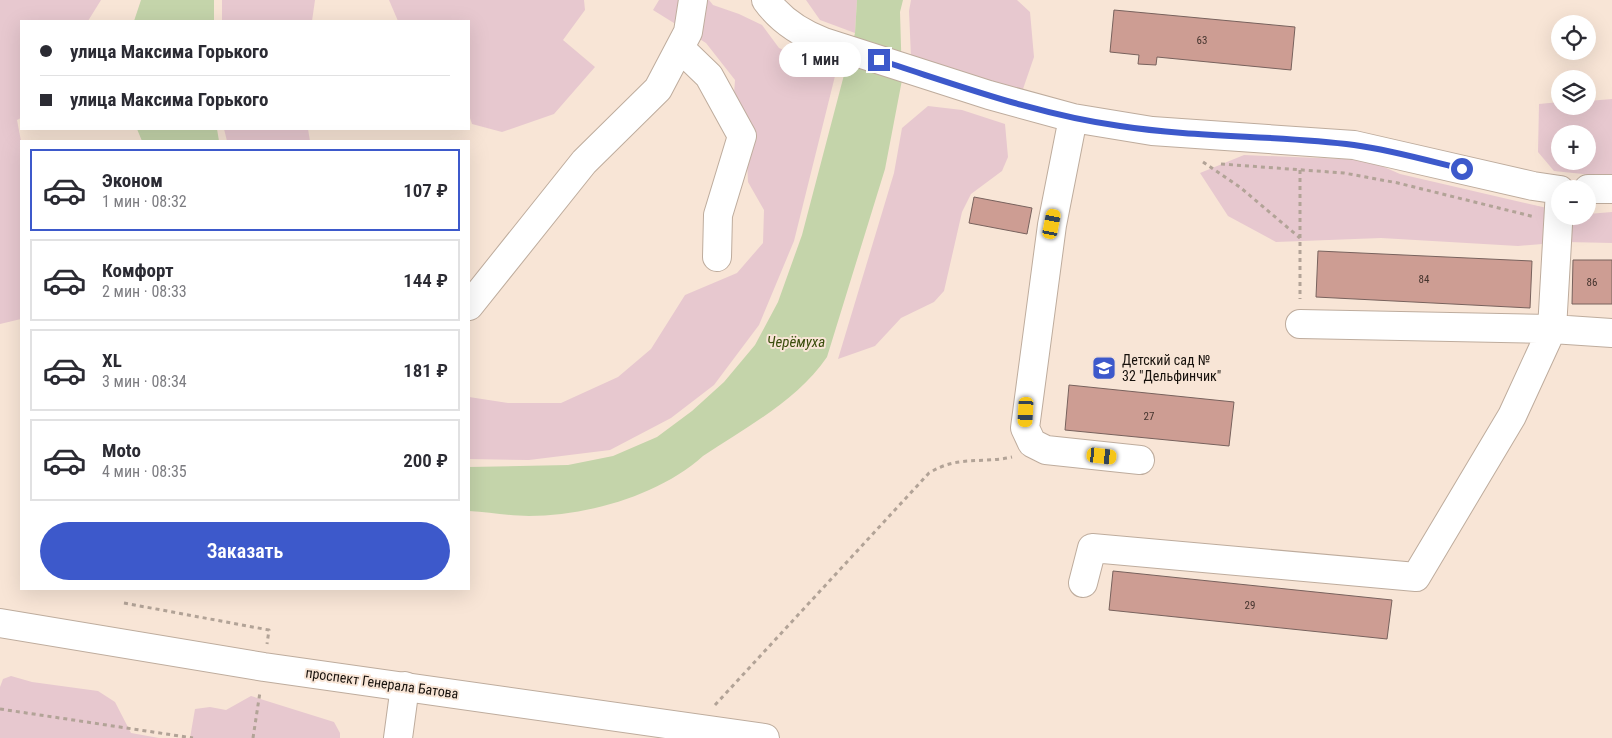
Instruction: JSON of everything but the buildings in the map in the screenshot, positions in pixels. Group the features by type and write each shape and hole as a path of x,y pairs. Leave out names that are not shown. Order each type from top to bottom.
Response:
{"street":[{"path":"470,305 584,162 658,89 688,32 692,0"},
{"path":"766,0 784,21 807,35 824,42 989,96 1073,118 1152,131 1354,145 1551,189"},
{"path":"680,48 710,76 742,136 718,215 717,257"},
{"path":"1073,118 1052,224 1025,428 1032,442 1046,450 1140,460"},
{"path":"1596,189 1612,189"},
{"path":"1083,583 1092,548 1416,577 1512,416 1552,329 1558,225"},
{"path":"1300,324 1552,329 1612,333"},
{"name":"проспект Генерала Батова","path":"0,623 264,668 405,686 765,738"},
{"path":"398,738 405,686"}],"path":[{"path":"1194,161 1344,173 1551,220"},
{"path":"1203,162 1241,188 1300,238"},
{"path":"1300,170 1300,324"},
{"path":"693,728 929,473 944,464 964,461 996,461 1016,456 1032,442"},
{"path":"0,709 193,738"}],"shaded area":[{"path":"0,0 101,0 89,20 20,20 20,118 17,120 21,140 20,319 0,324"},
{"path":"222,0 315,0 312,20 222,20"},
{"path":"389,0 584,0 585,10 563,40 595,67 554,114 502,132 472,124 470,118 470,20 398,20"},
{"path":"659,0 709,0 713,5 762,25 779,48 836,72 794,241 759,325 714,385 671,418 610,450 529,460 470,459 470,397 508,403 561,403 618,377 651,349 685,295 737,273 763,243 764,210 748,182 747,161 733,109 735,80 706,43 653,10"},
{"path":"806,0 857,0 855,33 820,20"},
{"path":"911,0 1017,0 1030,12 1034,57 1023,89 980,79 911,57 909,11"},
{"path":"1612,99 1612,177 1554,171 1596,170 1596,125 1551,125 1551,167 1538,152 1539,104 1551,103 1551,115 1596,115 1596,100"},
{"path":"928,106 962,110 1005,124 1008,157 1002,171 971,194 962,212 944,291 934,302 901,318 875,346 838,359 894,173 902,128"},
{"path":"224,130 308,130 310,140 227,140"},
{"path":"1244,155 1368,160 1400,174 1551,209 1551,225 1596,225 1596,213 1612,212 1612,243 1567,242 1518,246 1381,238 1276,242 1228,216 1200,173"},
{"path":"11,676 32,682 98,691 115,702 131,733 159,738 0,738 0,687 3,679"},
{"path":"251,696 334,722 340,733 340,738 190,738 195,709 210,707 226,710"}],"water":[{"path":"141,0 214,0 214,20 134,20"},
{"name":"Черёмуха","path":"857,0 903,0 900,12 902,80 885,169 827,357 815,373 786,400 703,456 686,470 666,482 622,501 575,512 551,515 522,516 470,511 470,467 568,465 613,456 657,437 692,411 724,382 755,345 778,302 802,235 855,33"},
{"path":"137,130 217,130 219,140 142,140"}],"place":[{"name":"Детский сад № 32 \"Дельфинчик\"","path":"1104,368"}],"route":[{"path":"879,60 989,96 1073,118 1152,131 1354,145 1462,169"}]}
